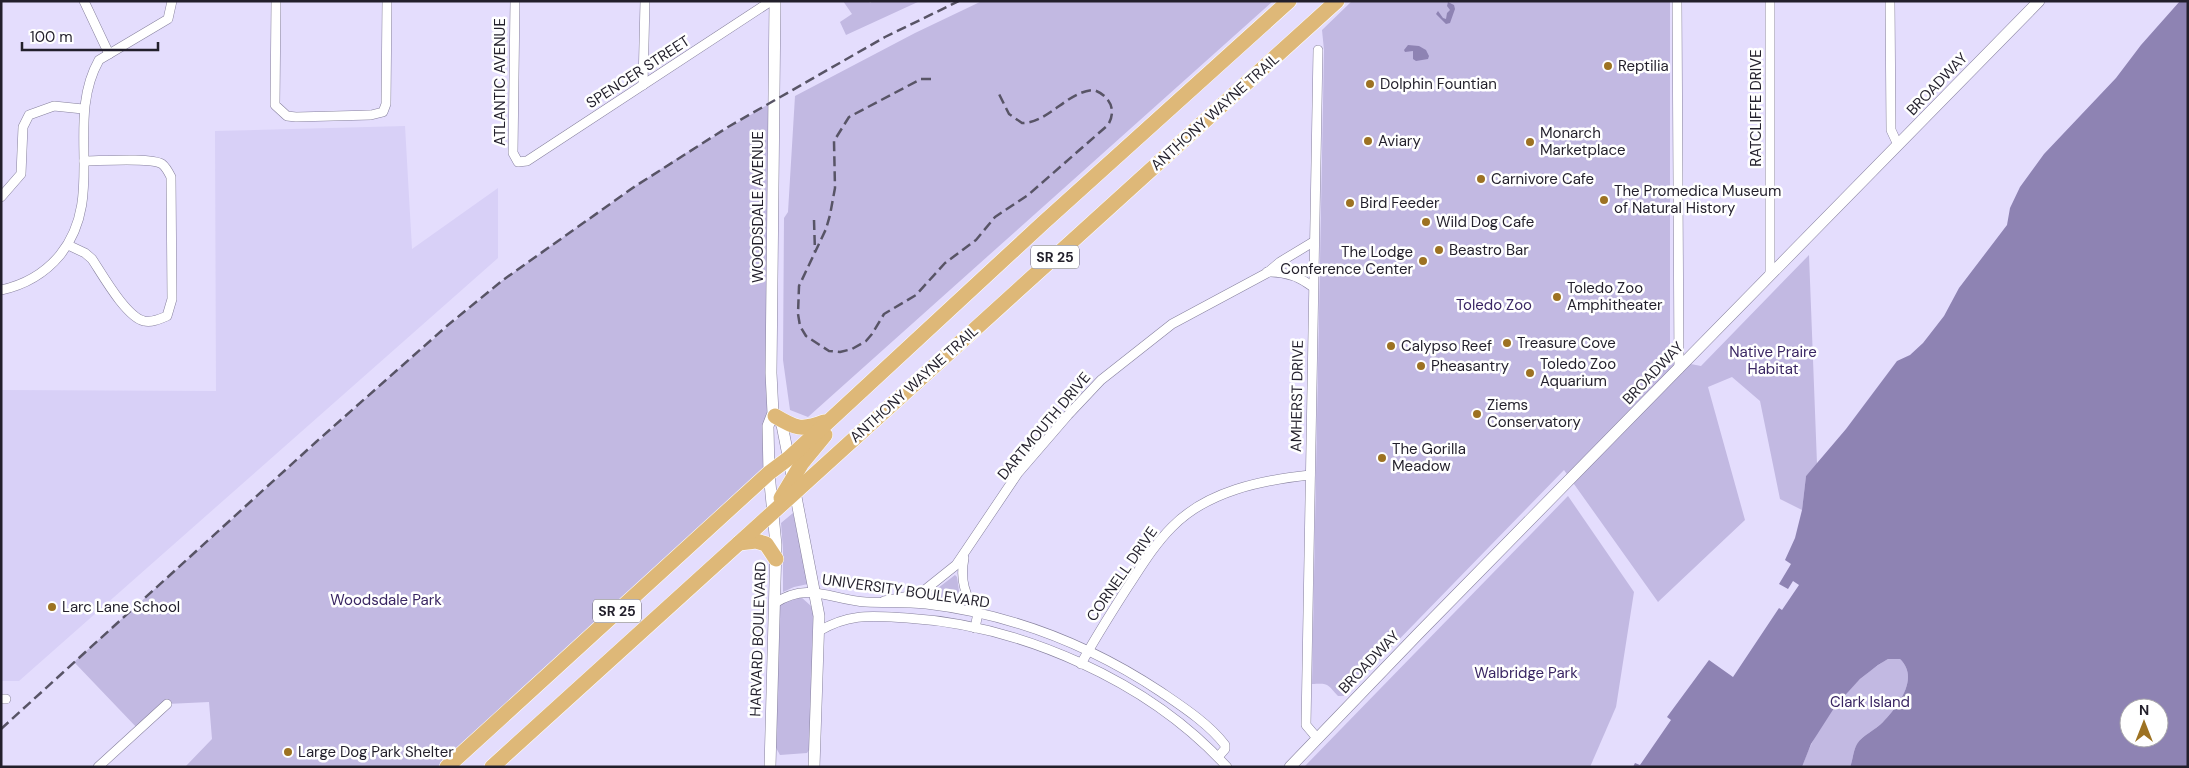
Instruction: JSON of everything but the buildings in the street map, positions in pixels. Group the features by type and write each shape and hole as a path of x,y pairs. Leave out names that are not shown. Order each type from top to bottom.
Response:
{"highway":[{"name":"ANTHONY WAYNE TRAIL","path":"447,767 769,473 789,458 1288,1"},
{"name":"ANTHONY WAYNE TRAIL","path":"492,767 739,543 772,512 794,485 1337,1"},
{"path":"794,485 802,463 823,438 868,396 893,362"},
{"path":"774,414 792,426 803,428 810,428 830,420"},
{"path":"739,543 756,540 766,544 776,559"}],"street":[{"path":"84,1 110,54"},
{"path":"1,290 23,283 46,269 68,245 78,224 84,189 83,109 92,71 99,60 168,20 172,1"},
{"path":"276,1 275,105 287,116 296,117 371,115 383,112 386,104 387,1"},
{"name":"ATLANTIC AVENUE","path":"515,1 513,153 518,162"},
{"path":"643,85 645,1"},
{"name":"SPENCER STREET","path":"518,162 527,161 771,1"},
{"name":"WOODSDALE AVENUE","path":"772,512 768,426 774,414 772,364 775,1"},
{"path":"1677,1 1678,369"},
{"name":"RATCLIFFE DRIVE","path":"1770,1 1770,274"},
{"path":"1890,1 1891,130 1898,145"},
{"name":"BROADWAY","path":"1290,767 2039,1"},
{"name":"AMHERST DRIVE","path":"1317,738 1306,725 1318,50"},
{"path":"1,197 21,174 23,127 29,115 54,106 83,109"},
{"path":"68,245 85,253 92,259 127,309 135,317 147,321 166,316 172,299 171,177 168,170 162,164 149,160 84,161"},
{"name":"DARTMOUTH DRIVE","path":"881,602 914,595 946,575 964,555 1018,473 1101,380 1172,324 1267,272 1314,242"},
{"path":"1267,272 1286,273 1304,280 1313,287"},
{"name":"WOODSDALE AVENUE","path":"774,414 782,425 794,485"},
{"name":"CORNELL DRIVE","path":"1081,664 1153,548 1174,525 1200,506 1232,491 1270,479 1310,475"},
{"path":"794,485 819,616 814,767"},
{"name":"HARVARD BOULEVARD","path":"770,767 776,559 772,512"},
{"path":"964,555 962,567 964,589 968,599 978,613 975,628"},
{"name":"UNIVERSITY BOULEVARD","path":"775,603 786,595 815,592 845,599 924,604 978,613 1023,625 1089,650 1136,675 1202,723 1225,745 1225,749 1218,757"},
{"path":"876,616 881,602"},
{"name":"UNIVERSITY BOULEVARD","path":"819,631 838,620 876,616 922,619 975,628 1020,640 1081,664 1151,703 1218,757 1226,767"},
{"path":"98,767 167,704"}],"shaded area":[{"path":"2180,1 2188,1 2188,767 1850,767 1859,741 1883,722 1905,692 1908,675 1906,667 1900,659 1888,659 1860,679 1836,705 1811,744 1802,767 1633,767 1635,763 1640,765 1671,720 1667,717 1709,660 1733,677 1779,608 1782,610 1799,585 1793,581 1788,589 1779,584 1791,564 1785,560 1795,538 1802,510 1806,476 1846,429 1897,361 1910,355 1923,343 1944,316 1959,288 2007,225 2010,208 2020,187 2044,154 2116,78 2141,45"},
{"path":"1448,2 1454,5 1455,9 1450,23 1446,24 1436,14 1438,11 1446,19 1447,13 1450,10 1447,6"},
{"path":"1408,45 1419,46 1426,50 1429,56 1428,59 1416,61 1413,59 1413,51 1405,52 1404,50"},
{"path":"405,126 412,249 498,188 498,258 19,681 1,681 1,390 216,391 215,131"}],"green space":[{"path":"843,1 869,1 870,3 873,1 920,1 846,35 840,22 852,14"},
{"path":"982,1 1273,1 808,417 790,410 783,360 784,218 788,212 795,96 915,33"},
{"name":"Toledo Zoo","path":"1352,1 1670,1 1670,360 1701,366 1809,255 1817,464 1806,476 1802,510 1780,499 1760,401 1732,377 1708,387 1745,520 1658,602 1564,470 1344,696 1338,696 1327,685 1312,684 1324,50 1322,30"},
{"name":"Woodsdale Park","path":"774,101 769,473 447,767 185,767 212,739 209,702 167,704 139,730 74,662 403,365 503,280 679,157"},
{"name":"Walbridge Park","path":"1568,496 1634,592 1616,707 1590,767 1304,767"},
{"path":"793,513 808,584 783,592 781,523"},
{"path":"955,575 964,603 959,605 925,598"},
{"path":"801,597 811,606 813,614 811,747 807,753 780,755 774,744 778,609 784,601"},
{"name":"Clark Island","path":"1888,659 1900,659 1906,667 1908,675 1905,692 1883,722 1859,741 1850,767 1802,767 1808,750 1834,708 1865,675"}],"railway":[{"path":"1,729 316,442 448,325 503,280 634,187 728,127 885,37 959,1"},
{"path":"931,79 921,79 849,117 834,141 835,188 830,215 826,229 799,286 798,314 800,326 806,336 829,351 840,352 852,349 866,341 884,314 916,295 945,263 976,240 995,217 1028,195 1108,125 1111,119 1112,109 1108,100 1094,90 1075,96 1041,118 1032,122 1022,123 1009,114 997,90"},
{"path":"814,220 815,252"}],"place":[{"name":"Reptilia","path":"1608,66"},
{"name":"Dolphin Fountian","path":"1370,84"},
{"name":"Aviary","path":"1368,141"},
{"name":"Monarch Marketplace","path":"1530,142"},
{"name":"Carnivore Cafe","path":"1481,179"},
{"name":"The Promedica Museum of Natural History","path":"1604,200"},
{"name":"Bird Feeder","path":"1350,203"},
{"name":"Wild Dog Cafe","path":"1426,222"},
{"name":"Beastro Bar","path":"1439,250"},
{"name":"The Lodge Conference Center","path":"1423,261"},
{"name":"Toledo Zoo Amphitheater","path":"1557,297"},
{"name":"Treasure Cove","path":"1507,343"},
{"name":"Calypso Reef","path":"1391,346"},
{"name":"Pheasantry","path":"1421,366"},
{"name":"Toledo Zoo Aquarium","path":"1530,373"},
{"name":"Ziems Conservatory","path":"1477,414"},
{"name":"The Gorilla Meadow","path":"1382,458"},
{"name":"Larc Lane School","path":"52,607"},
{"name":"Large Dog Park Shelter","path":"288,752"}],"park label":[{"name":"Native Praire Habitat","path":"1773,360"}]}
